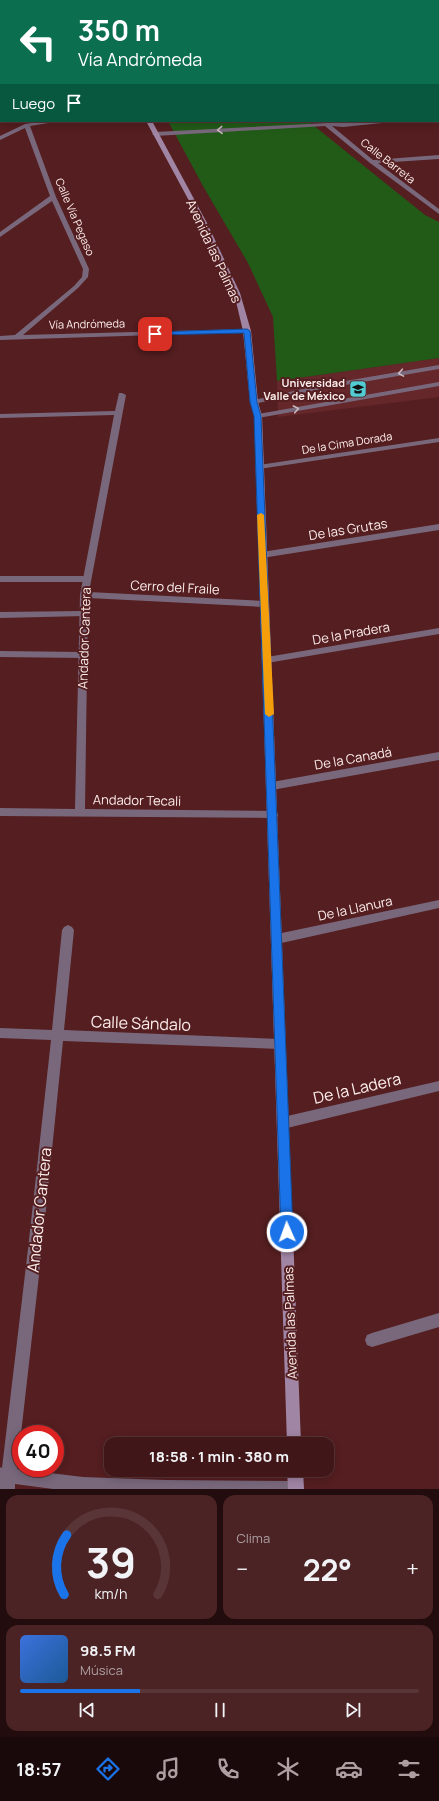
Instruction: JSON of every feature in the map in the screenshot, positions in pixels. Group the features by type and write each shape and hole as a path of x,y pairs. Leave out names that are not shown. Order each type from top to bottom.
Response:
{"street":[{"path":"0,138 27,125 50,122"},
{"name":"Avenida las Palmas","path":"150,122 160,138 204,223 237,294 247,331 254,402 258,416 294,1437"},
{"path":"160,138 372,122"},
{"name":"Calle Vía Pegaso","path":"17,337 76,287 85,277 86,273 86,269 53,197 27,125"},
{"path":"174,140 329,126"},
{"name":"Calle Barreta","path":"329,126 372,162 426,204 439,212"},
{"path":"372,162 439,157"},
{"path":"0,235 53,197"},
{"path":"426,204 439,203"},
{"name":"Vía Andrómeda","path":"0,338 247,331"},
{"path":"254,402 316,388 439,367"},
{"path":"258,416 439,384"},
{"name":"Andador Cantera","path":"80,813 83,654 82,614 84,595 122,395"},
{"path":"0,416 119,413"},
{"name":"De la Cima Dorada","path":"259,467 439,440"},
{"name":"De las Grutas","path":"262,555 439,527"},
{"path":"0,579 87,579"},
{"name":"Cerro del Fraile","path":"84,595 264,604"},
{"path":"0,615 82,614"},
{"name":"De la Pradera","path":"267,660 439,631"},
{"path":"0,654 83,654"},
{"name":"De la Canadá","path":"272,786 439,756"},
{"name":"Andador Tecali","path":"0,812 273,815"},
{"name":"De la Llanura","path":"277,939 439,904"},
{"name":"Andador Cantera","path":"5,1480 35,1249 68,930"},
{"name":"Calle Sándalo","path":"0,1033 280,1044"},
{"name":"De la Ladera","path":"283,1123 439,1086"},
{"path":"372,1340 439,1320"},
{"path":"295,1477 296,1489"},
{"path":"5,1480 129,1487 290,1489"}],"shaded area":[{"name":"Universidad Valle de México","path":"439,358 439,397 278,417 277,381"}],"green space":[{"path":"169,122 309,122 425,215 439,222 439,358 277,381 273,317 248,263 203,186"}],"slow traffic":[{"path":"261,515 269,714"}],"place":[{"name":"Universidad Valle de México","path":"358,389"}],"route":[{"path":"155,334 247,331 254,402 258,416 287,1232"}]}
